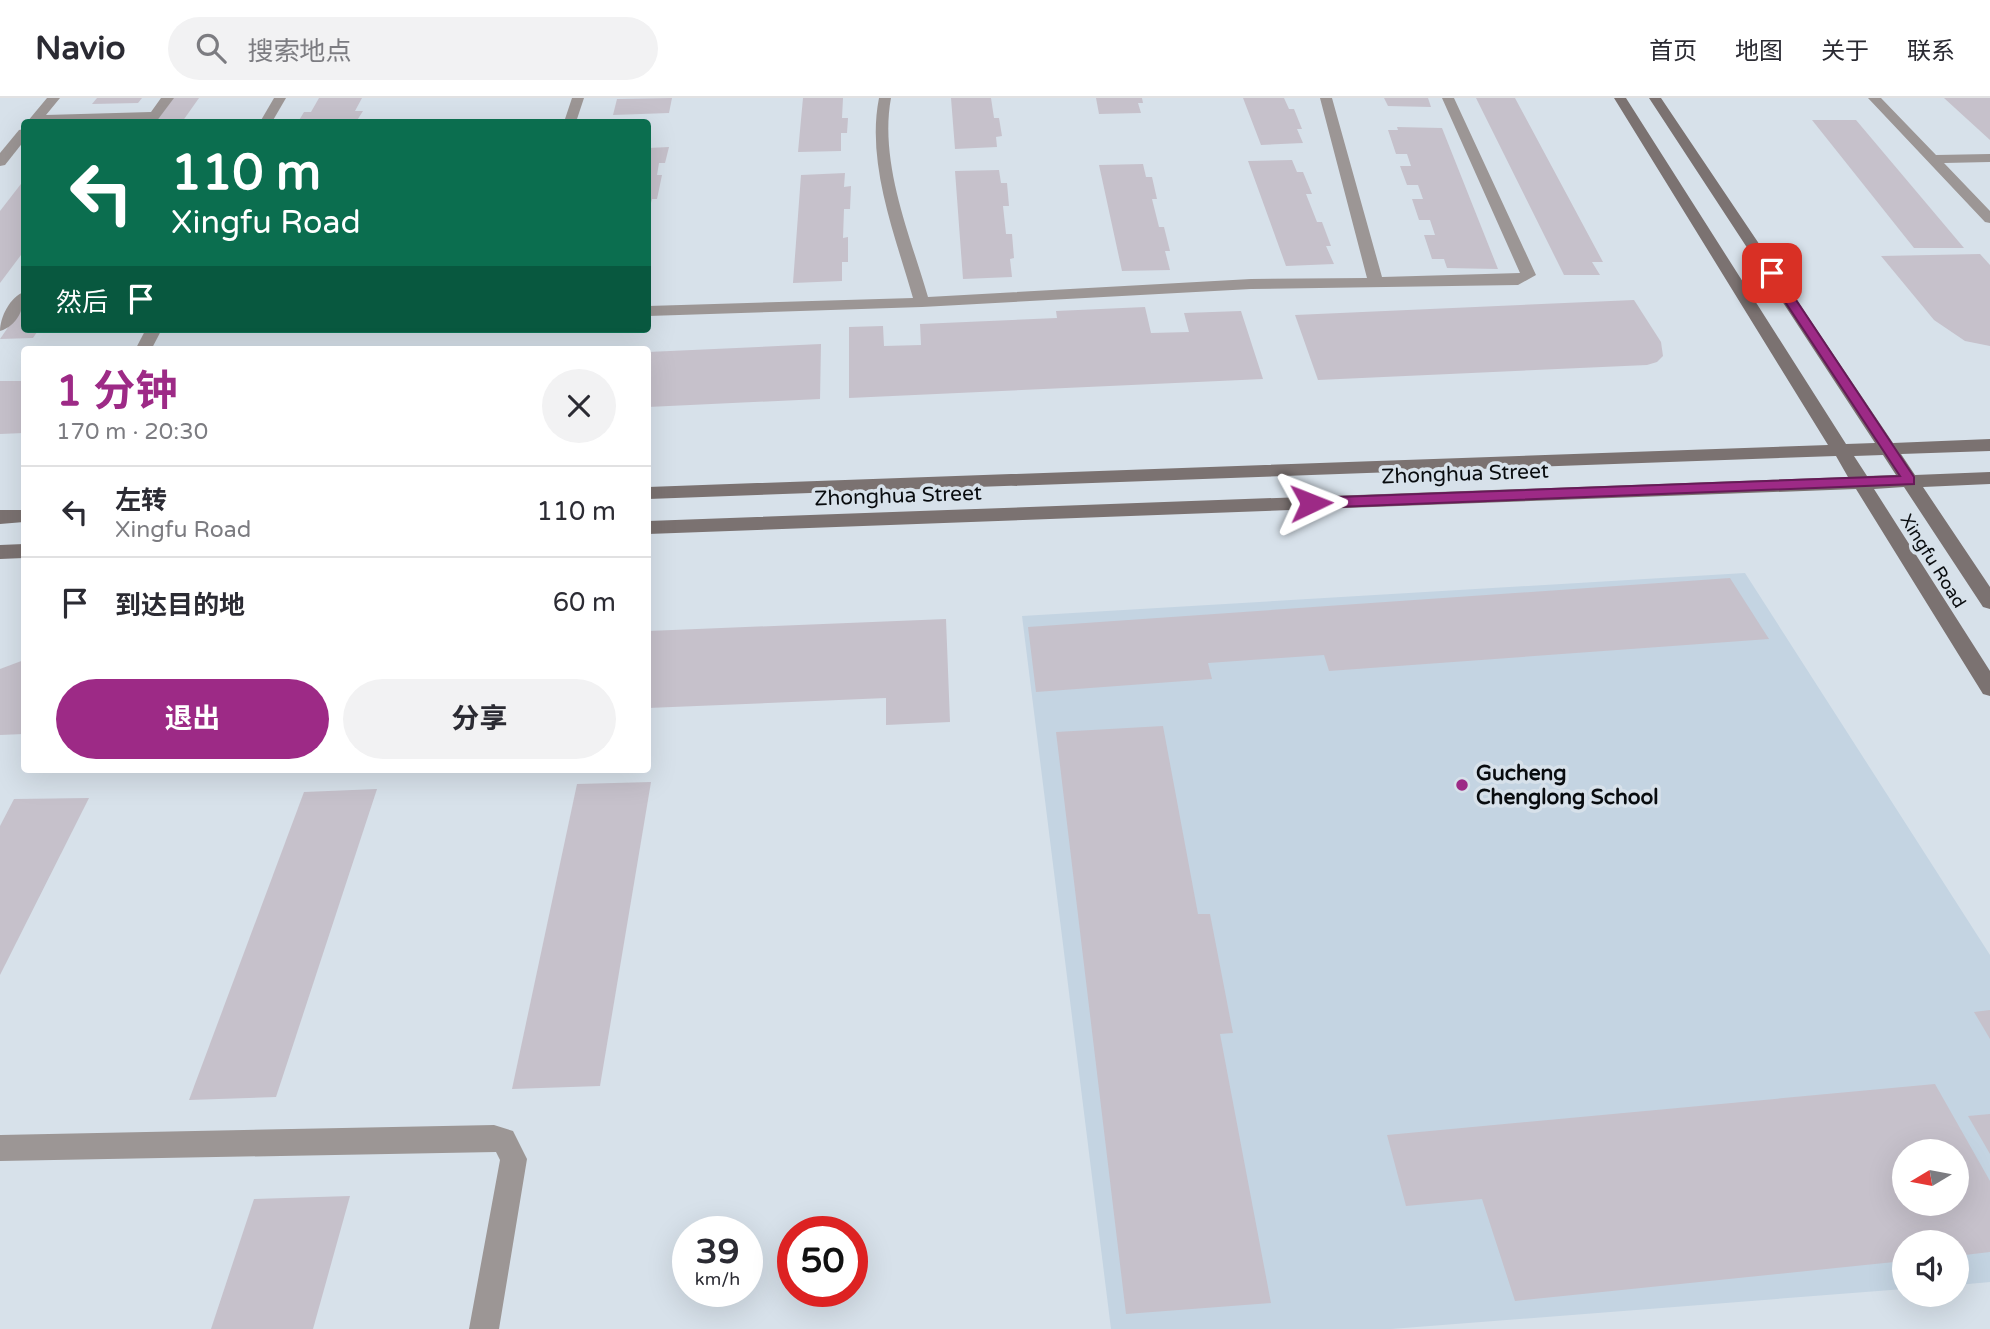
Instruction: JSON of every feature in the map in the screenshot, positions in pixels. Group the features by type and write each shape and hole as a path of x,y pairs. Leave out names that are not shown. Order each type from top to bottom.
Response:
{"main road":[{"name":"Xingfu Road","path":"1620,98 1990,688"},
{"name":"Xingfu Road","path":"1656,98 1990,602"},
{"name":"Zhonghua Street","path":"651,493 1990,444"},
{"name":"Zhonghua Street","path":"651,528 1990,478"},
{"path":"0,517 21,516"},
{"path":"0,552 21,551"}],"lane":[{"path":"37,119 54,98"},
{"path":"152,119 168,98"},
{"path":"268,119 280,98"},
{"path":"571,119 578,98"},
{"path":"885,98 881,127 893,200 922,302"},
{"path":"1326,98 1376,282"},
{"path":"651,312 922,302 1251,284 1518,280 1528,275 1448,98"},
{"path":"1874,98 1990,219"},
{"path":"0,142 21,137"},
{"path":"0,162 21,137"},
{"path":"1933,159 1990,158"},
{"path":"0,326 21,301"},
{"path":"0,1148 480,1138 504,1140 514,1159 484,1329"}],"shaded area":[{"name":"Gucheng Chenglong School","path":"1745,573 1990,955 1990,1282 1969,1284 1969,1230 1892,1230 1892,1290 1391,1329 1111,1329 1022,616"}],"building":[{"path":"97,98 142,98 138,103 92,104"},
{"path":"173,98 199,98 184,119 157,119"},
{"path":"319,98 362,98 355,111 363,111 358,119 300,119 304,112 311,112"},
{"path":"672,98 669,113 613,115 617,99"},
{"path":"803,98 843,98 842,118 848,118 847,133 841,133 841,151 798,152"},
{"path":"951,98 991,98 994,118 999,118 1002,136 996,137 997,147 955,149"},
{"path":"1096,98 1142,98 1143,103 1138,103 1141,113 1099,114"},
{"path":"1243,98 1284,98 1289,109 1294,109 1302,129 1297,129 1303,143 1261,145"},
{"path":"1384,98 1428,98 1431,107 1388,106"},
{"path":"1476,98 1515,98 1603,262 1592,262 1600,275 1564,275"},
{"path":"1944,98 1990,98 1990,140"},
{"path":"1812,120 1856,120 1964,248 1914,248"},
{"path":"1397,127 1442,128 1498,269 1447,268 1444,259 1432,259 1424,235 1435,235 1430,220 1419,220 1412,199 1423,199 1418,185 1407,185 1400,166 1411,166 1407,154 1396,154 1388,130 1398,130"},
{"path":"669,147 665,163 659,163 657,175 662,175 657,199 652,199 651,203 651,148"},
{"path":"1292,160 1297,172 1303,172 1312,194 1306,194 1317,222 1322,222 1331,246 1326,246 1334,264 1286,266 1248,161"},
{"path":"1143,164 1146,177 1152,177 1157,199 1152,199 1159,227 1164,227 1170,251 1165,251 1170,270 1122,271 1099,165"},
{"path":"999,170 1001,183 1007,183 1009,206 1003,206 1006,234 1012,234 1012,277 963,279 955,171"},
{"path":"845,173 844,187 851,186 850,209 844,209 843,238 848,237 848,262 842,262 842,281 793,283 801,175"},
{"path":"21,184 21,255 0,283 0,211"},
{"path":"1980,254 1990,265 1990,346 1965,341 1934,320 1881,256"},
{"path":"1634,300 1661,342 1663,356 1657,362 1647,365 1318,380 1295,315"},
{"path":"1145,307 1151,333 1189,332 1184,313 1241,311 1263,379 849,398 849,327 883,326 884,346 921,345 920,324 1057,318 1056,311"},
{"path":"21,308 21,333 36,333 33,338 0,339"},
{"path":"821,344 820,399 651,407 651,352"},
{"path":"0,381 21,381 21,433 0,434"},
{"path":"1730,578 1769,639 1329,671 1324,655 1208,663 1212,679 1036,692 1028,627"},
{"path":"946,619 950,722 886,725 886,698 651,708 651,631"},
{"path":"21,661 21,734 0,735 0,669"},
{"path":"1163,726 1198,914 1210,914 1233,1033 1220,1034 1271,1303 1126,1314 1056,732"},
{"path":"651,782 600,1086 512,1089 577,784"},
{"path":"377,789 276,1097 189,1100 304,792"},
{"path":"89,798 0,975 0,826 14,799"},
{"path":"1990,1010 1990,1039 1974,1012"},
{"path":"1935,1084 1966,1139 1892,1139 1892,1216 1969,1216 1969,1144 1990,1181 1990,1252 1969,1254 1969,1230 1892,1230 1892,1262 1515,1301 1482,1199 1406,1206 1387,1135"},
{"path":"1990,1114 1990,1154 1968,1116"},
{"path":"350,1196 313,1329 211,1329 254,1199"}],"place":[{"name":"Gucheng Chenglong School","path":"1462,785"}],"route":[{"path":"1311,503 1909,481 1772,273"}]}
